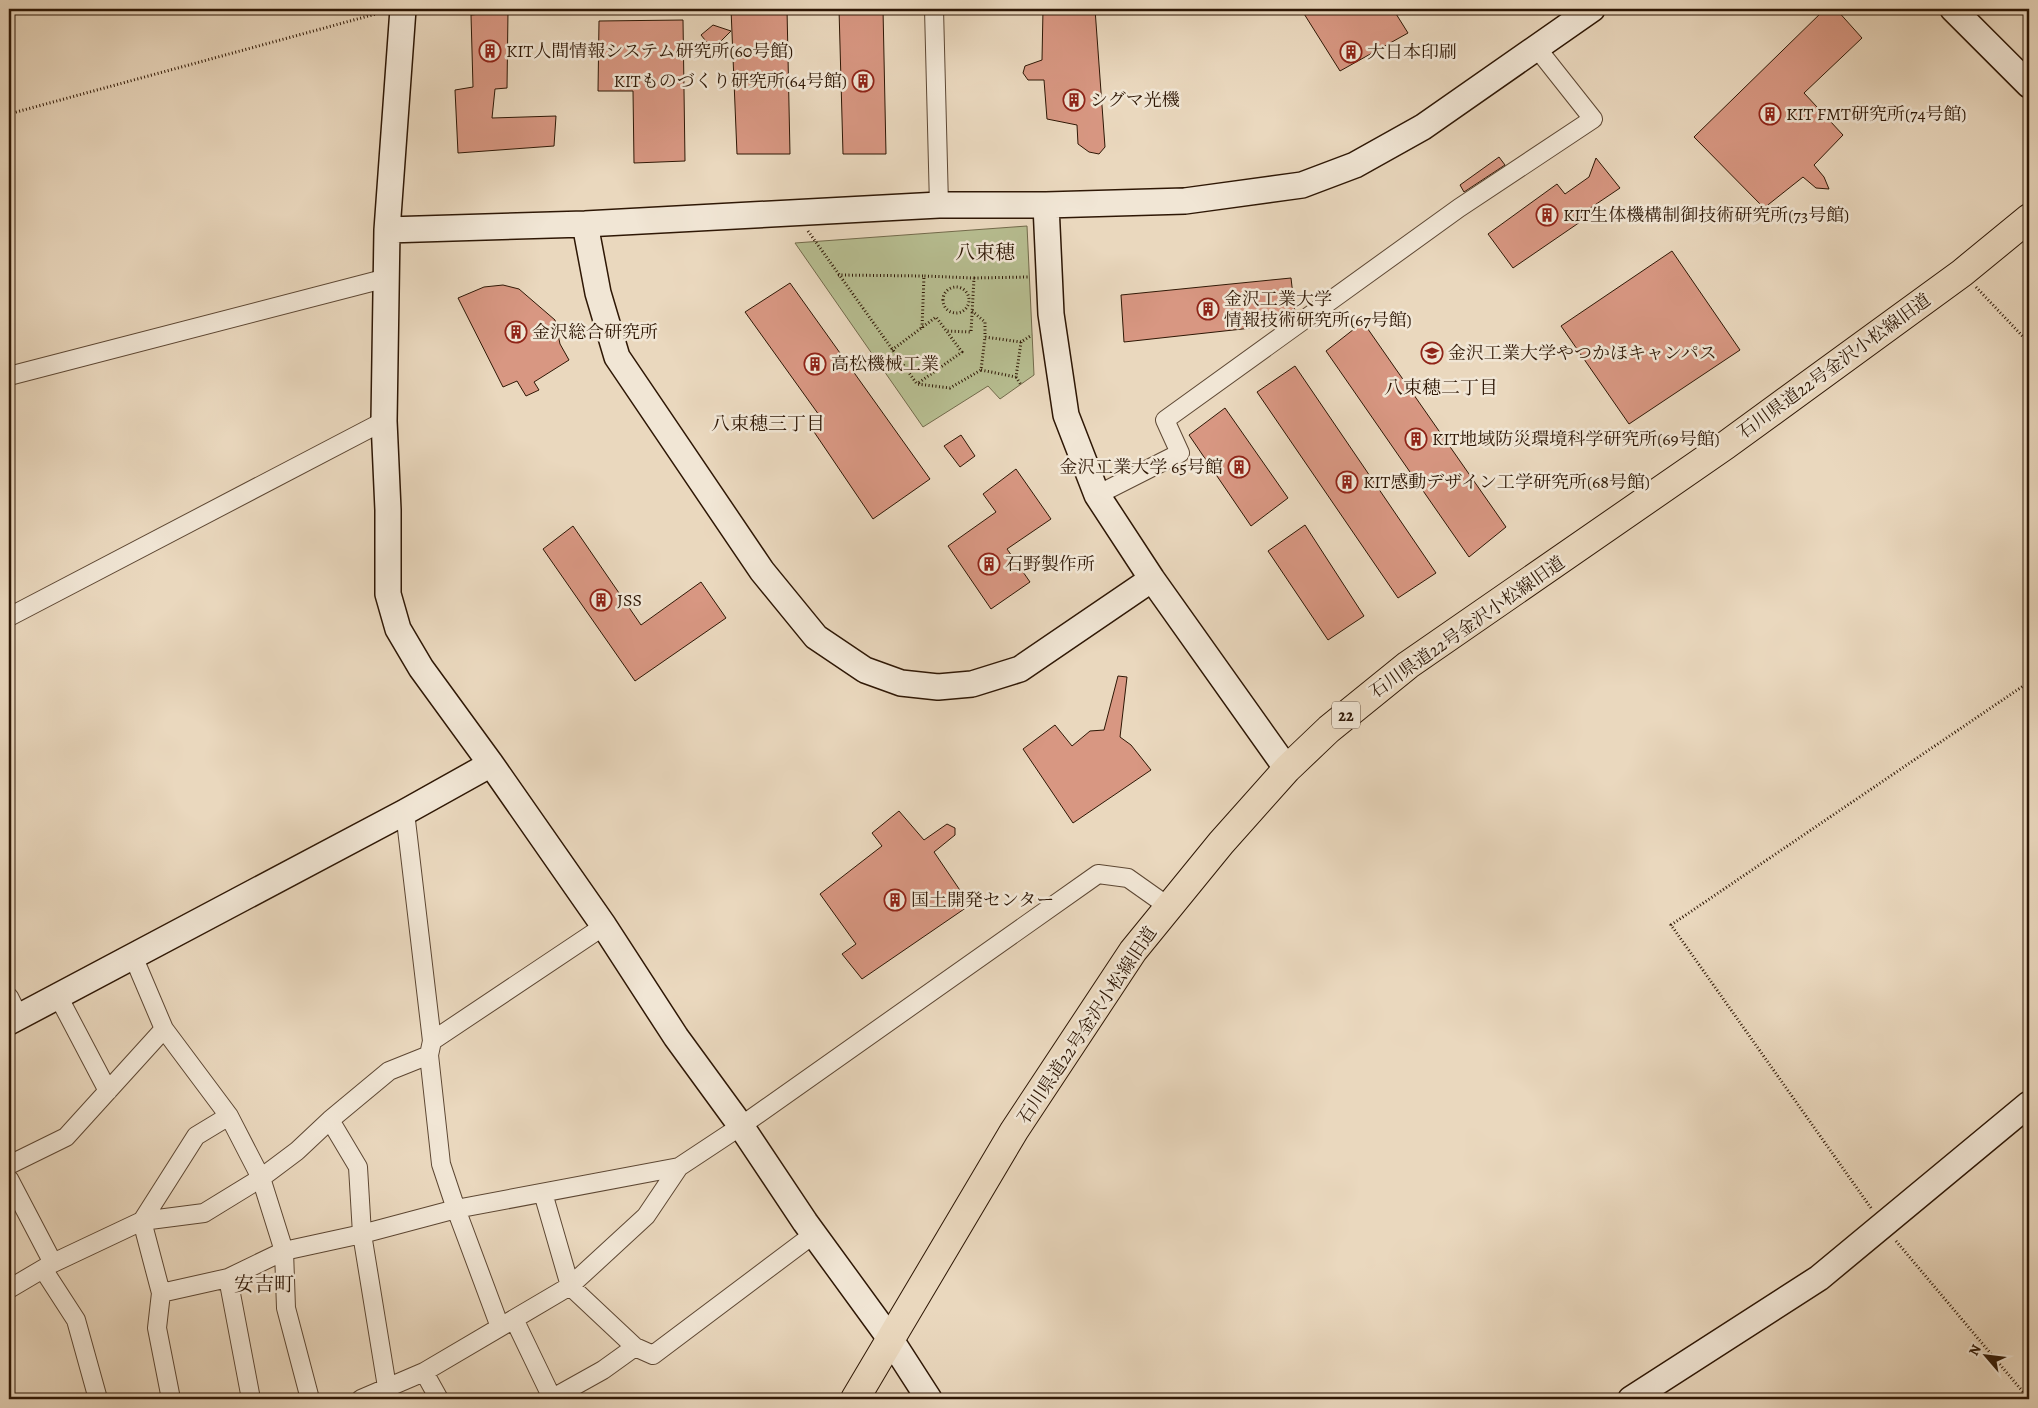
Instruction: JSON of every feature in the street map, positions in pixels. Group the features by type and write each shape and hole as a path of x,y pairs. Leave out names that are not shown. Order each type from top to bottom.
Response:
{"main road":[{"name":"石川県道22号金沢小松線旧道","path":"855,1399 892,1340 1014,1131 1133,951 1221,843 1287,769 1329,729 1408,664 1719,450 1962,273 2029,218"}],"street":[{"path":"934,9 939,205"},
{"path":"387,230 586,224 939,205 1046,205 1186,201 1302,185 1354,165 1423,127 1592,9"},
{"path":"1953,9 2029,85"},
{"path":"393,10 384,421 388,510 388,594 398,628 421,668 491,764 604,926 676,1037 741,1126 814,1234 892,1340 929,1399"},
{"path":"1097,494 1180,452 1165,420 1459,208 1593,119 1536,47"},
{"path":"1046,205 1051,314 1066,415 1097,494 1152,579 1287,769"},
{"path":"586,224 598,293 617,357 762,571 816,637 865,670 901,683 938,687 972,684 1020,669 1152,579"},
{"path":"9,376 387,278"},
{"path":"9,617 384,421"},
{"path":"12,1012 58,996 405,812 491,764"},
{"path":"405,812 431,1048 441,1164 456,1209 507,1323 552,1399 603,1370 635,1347"},
{"path":"161,1293 228,1278 284,1251 362,1234 456,1209 678,1167 741,1126 1098,874 1128,878 1169,907"},
{"path":"9,1289 48,1266 142,1221 204,1213 261,1178 390,1072 431,1048 604,926"},
{"path":"133,956 164,1029 229,1116 261,1178 284,1251 286,1308 310,1399"},
{"path":"58,996 108,1091"},
{"path":"9,1165 66,1137 164,1029"},
{"path":"1631,1399 1819,1278 2029,1104"},
{"path":"171,1399 157,1328 161,1293 142,1221 196,1136 229,1116"},
{"path":"330,1120 358,1166 362,1234 387,1387"},
{"path":"361,1399 424,1372 570,1286 646,1216 678,1167"},
{"path":"9,1179 48,1266 76,1320 98,1399"},
{"path":"543,1193 570,1286 635,1347 653,1355 814,1234"},
{"path":"228,1278 251,1399"},
{"path":"424,1372 439,1399"}],"path":[{"path":"9,114 393,10"},
{"path":"800,212 810,236 917,384 950,388 981,370 1016,377 1021,384"},
{"path":"1962,273 2029,343"},
{"path":"838,274 974,278 1030,277"},
{"path":"922,328 924,276"},
{"path":"946,331 972,332 974,278"},
{"path":"952,287 961,287 968,293 968,306 962,312 950,311 944,305 943,296 952,287"},
{"path":"972,311 985,322 981,370"},
{"path":"892,350 936,317 962,352 917,384"},
{"path":"985,336 1021,342 1032,335"},
{"path":"1016,377 1021,342"},
{"path":"2029,682 1671,925 1883,1225 2029,1399"}],"green space":[{"path":"1027,226 1034,375 1000,399 988,386 923,427 795,243"}],"building":[{"path":"731,9 787,9 790,154 737,154"},
{"name":"KITものづくり研究所(64号館)","path":"839,9 883,9 886,154 843,154"},
{"name":"シグマ光機","path":"1043,9 1095,9 1105,147 1099,154 1089,152 1078,144 1077,125 1047,119 1044,80 1028,80 1023,73 1025,66 1042,60"},
{"name":"大日本印刷","path":"1301,9 1393,9 1408,33 1340,71"},
{"name":"KIT FMT研究所(74号館)","path":"1825,9 1836,9 1862,38 1804,93 1843,135 1814,165 1824,177 1829,189 1816,188 1803,177 1764,208 1694,137"},
{"name":"KIT人間情報システム研究所(60号館)","path":"508,11 507,88 495,89 492,118 556,116 554,146 458,153 455,90 473,87 471,15"},
{"path":"683,20 685,161 634,163 633,91 598,91 599,21"},
{"path":"713,25 731,31 715,47 709,45 701,35"},
{"path":"1499,157 1505,165 1464,192 1460,185"},
{"name":"KIT生体機構制御技術研究所(73号館)","path":"1596,158 1620,188 1580,215 1583,220 1513,268 1488,234 1557,184 1565,194 1589,177"},
{"path":"1672,251 1740,350 1629,424 1561,326"},
{"name":"金沢工業大学 情報技術研究所(67号館)","path":"1291,278 1295,313 1279,325 1124,342 1121,295"},
{"name":"高松機械工業","path":"790,283 930,479 873,519 808,423 819,415 745,312"},
{"name":"金沢総合研究所","path":"503,285 519,289 555,320 560,344 569,360 534,382 539,390 526,396 517,381 503,387 458,298 484,287"},
{"name":"KIT地域防災環境科学研究所(69号館)","path":"1363,322 1506,527 1469,557 1326,351"},
{"name":"KIT感動デザイン工学研究所(68号館)","path":"1295,366 1436,573 1398,598 1257,392"},
{"name":"金沢工業大学 65号館","path":"1225,408 1288,498 1251,526 1189,435"},
{"path":"961,435 975,456 960,467 944,446"},
{"path":"1016,469 1051,519 1007,549 1030,582 991,609 948,546 996,512 983,494"},
{"path":"1305,525 1364,616 1328,640 1268,551"},
{"name":"JSS","path":"573,526 641,625 701,582 726,618 635,681 543,549"},
{"path":"1118,676 1127,677 1120,737 1131,745 1151,770 1073,823 1023,749 1055,725 1072,746 1090,731 1104,730"},
{"name":"国土開発センター","path":"899,811 924,840 947,824 955,828 955,835 934,852 970,905 862,979 842,954 856,944 820,894 882,846 872,833"}],"place":[{"name":"KIT人間情報システム研究所(60号館)","path":"490,51"},
{"name":"大日本印刷","path":"1351,52"},
{"name":"KITものづくり研究所(64号館)","path":"863,81"},
{"name":"シグマ光機","path":"1074,100"},
{"name":"KIT FMT研究所(74号館)","path":"1770,114"},
{"name":"KIT生体機構制御技術研究所(73号館)","path":"1547,215"},
{"name":"金沢工業大学 情報技術研究所(67号館)","path":"1208,309"},
{"name":"金沢総合研究所","path":"516,332"},
{"name":"金沢工業大学やつかほキャンパス","path":"1432,353"},
{"name":"高松機械工業","path":"815,364"},
{"name":"KIT地域防災環境科学研究所(69号館)","path":"1416,439"},
{"name":"金沢工業大学 65号館","path":"1239,467"},
{"name":"KIT感動デザイン工学研究所(68号館)","path":"1347,482"},
{"name":"石野製作所","path":"989,564"},
{"name":"JSS","path":"601,600"},
{"name":"国土開発センター","path":"895,900"}],"district":[{"name":"八束穂","path":"985,252"},
{"name":"八束穂二丁目","path":"1441,387"},
{"name":"八束穂三丁目","path":"768,423"},
{"name":"安吉町","path":"264,1284"}]}
